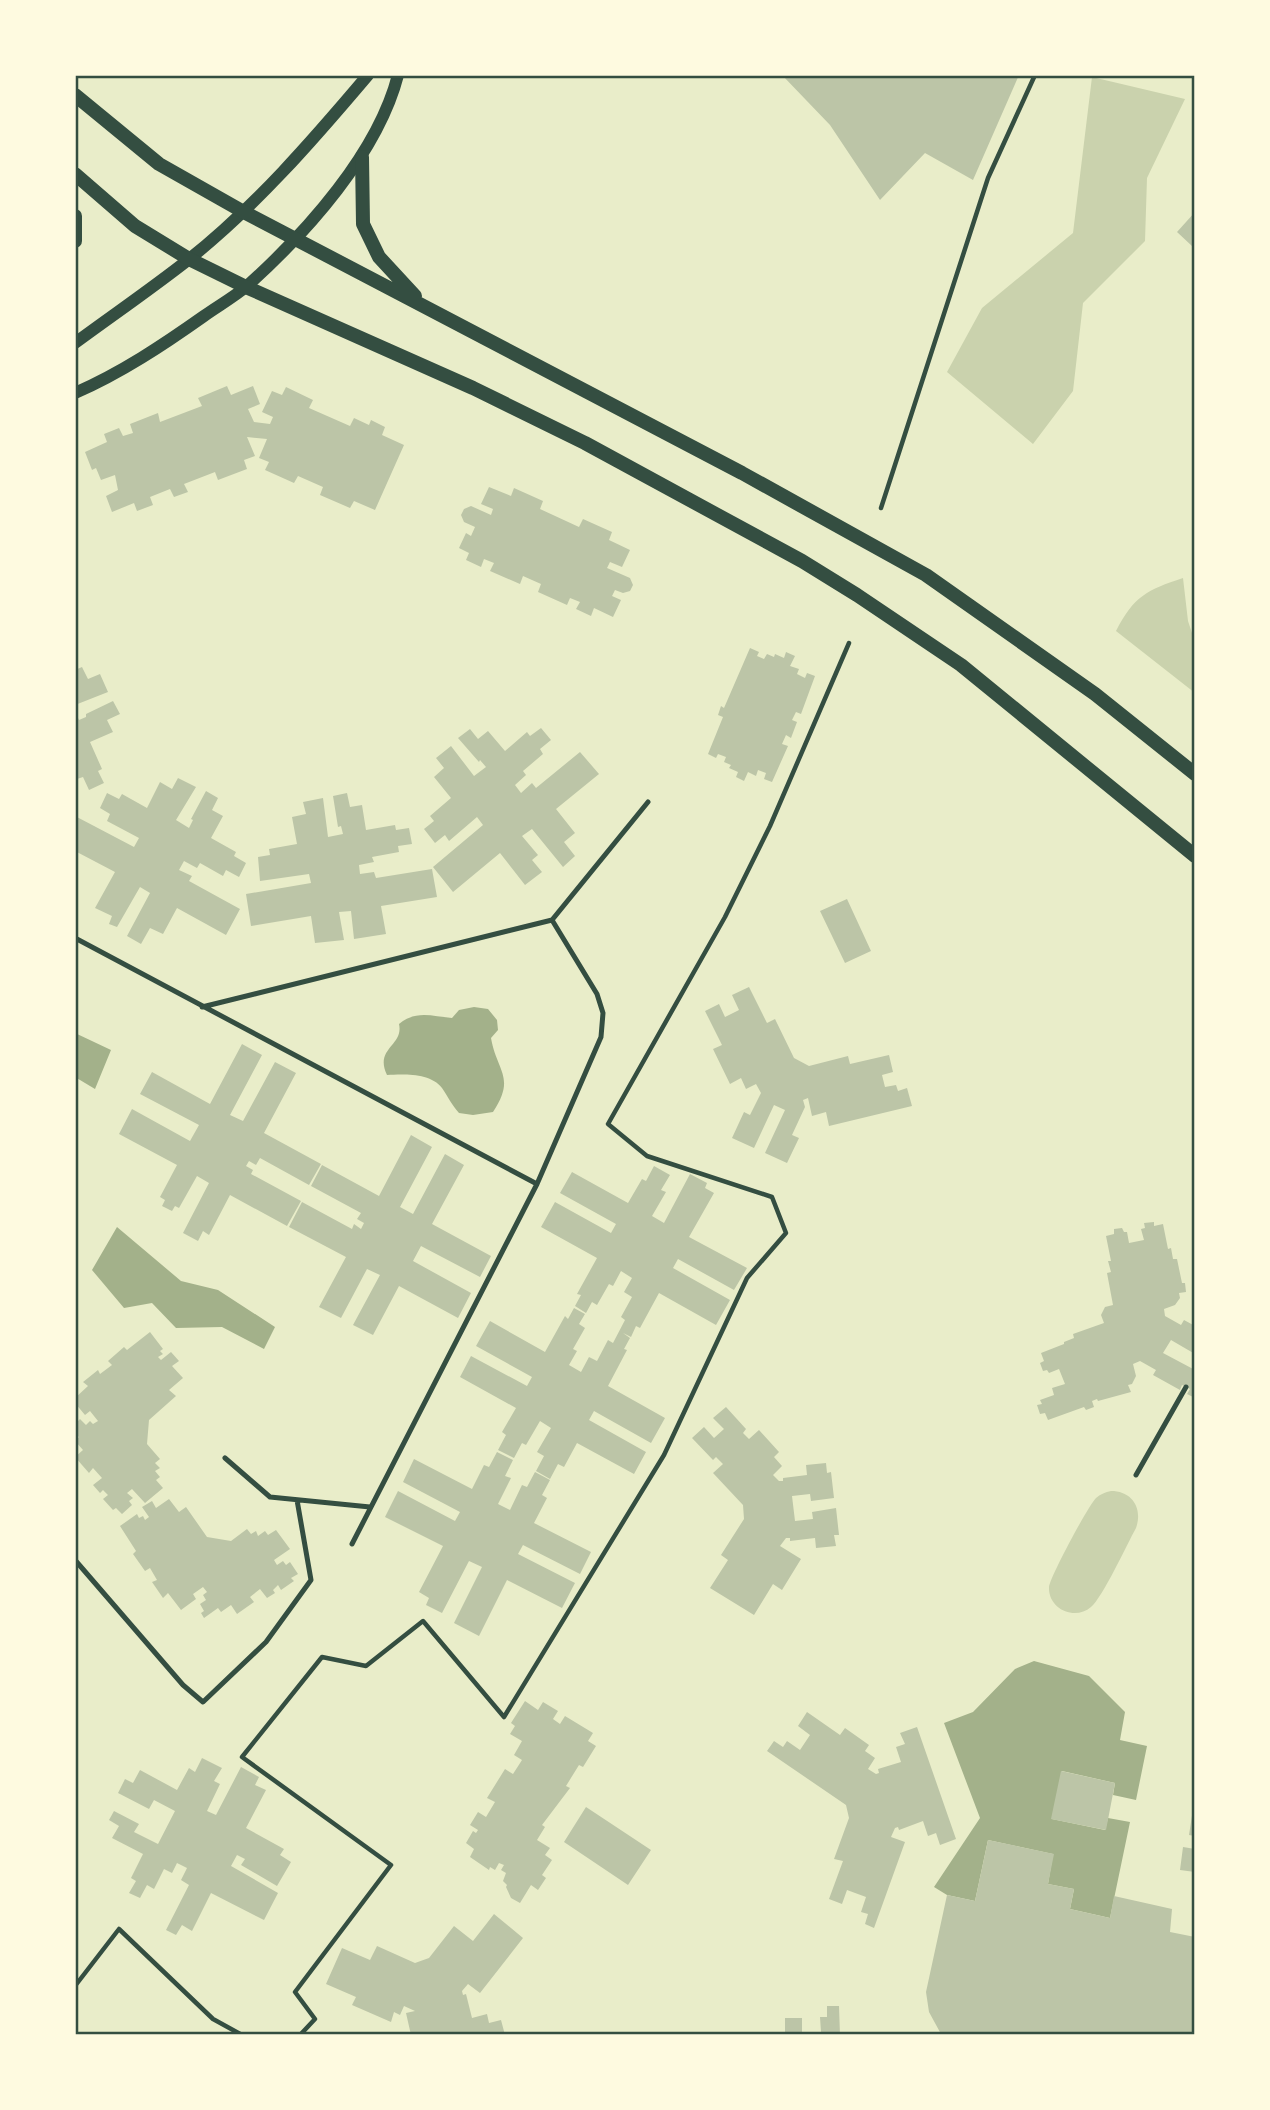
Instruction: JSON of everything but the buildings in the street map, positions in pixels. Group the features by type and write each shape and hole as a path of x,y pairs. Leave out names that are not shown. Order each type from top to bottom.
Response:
{"main road":[{"path":"75,95 159,164 242,211 815,512 926,575 1095,694 1195,774"},
{"path":"362,157 363,224 379,257 405,287 429,307"},
{"path":"75,174 135,226 189,259 473,388 585,443 802,561 961,665 1195,856"},
{"path":"75,216 75,241"}],"street":[{"path":"75,343 189,259 242,211 283,170 368,75"},
{"path":"75,393 106,379 246,287 294,239 362,157 392,98 398,75"}],"lane":[{"path":"202,1007 552,920 648,802"},
{"path":"352,1544 537,1184 601,1037 603,1013 597,995 552,920"},
{"path":"75,939 537,1184"},
{"path":"1136,1475 1186,1387"},
{"path":"225,1458 270,1497 370,1507"},
{"path":"75,1560 183,1685 203,1702 266,1642 311,1580 298,1500"}],"path":[{"path":"881,508 988,178 1035,75"},
{"path":"300,2035 315,2019 295,1992 391,1865 242,1757 322,1657 366,1666 423,1621 504,1717 664,1455 747,1278 786,1233 772,1198 647,1156 608,1124 725,916 770,826 849,643"},
{"path":"75,1986 118,1929 213,2019 242,2035"}],"shaded area":[{"path":"1092,77 1185,99 1147,178 1145,241 1083,303 1073,391 1033,444 947,372 982,308 1073,233"},
{"path":"1183,578 1188,621 1195,642 1195,693 1116,631 1129,610 1143,596 1160,586"},
{"path":"474,1007 488,1009 497,1020 498,1030 491,1038 504,1082 500,1100 493,1112 473,1115 459,1113 437,1083 424,1077 387,1075 384,1059 397,1037 399,1024 418,1015 452,1018 459,1010"},
{"path":"75,1033 111,1050 95,1089 75,1077"},
{"path":"117,1227 181,1281 218,1290 275,1327 264,1349 222,1327 176,1328 152,1303 124,1308 92,1270"},
{"path":"1111,1491 1125,1494 1134,1502 1138,1514 1136,1528 1096,1601 1085,1611 1070,1613 1053,1601 1049,1587 1051,1581 1096,1498"},
{"path":"1034,1661 1089,1676 1125,1712 1120,1740 1147,1746 1136,1800 1113,1795 1115,1783 1062,1771 1052,1819 1105,1830 1108,1818 1130,1822 1110,1918 1070,1909 1074,1889 1048,1884 1053,1854 988,1840 975,1901 947,1895 934,1887 980,1818 944,1723 973,1712 1015,1669"}]}
